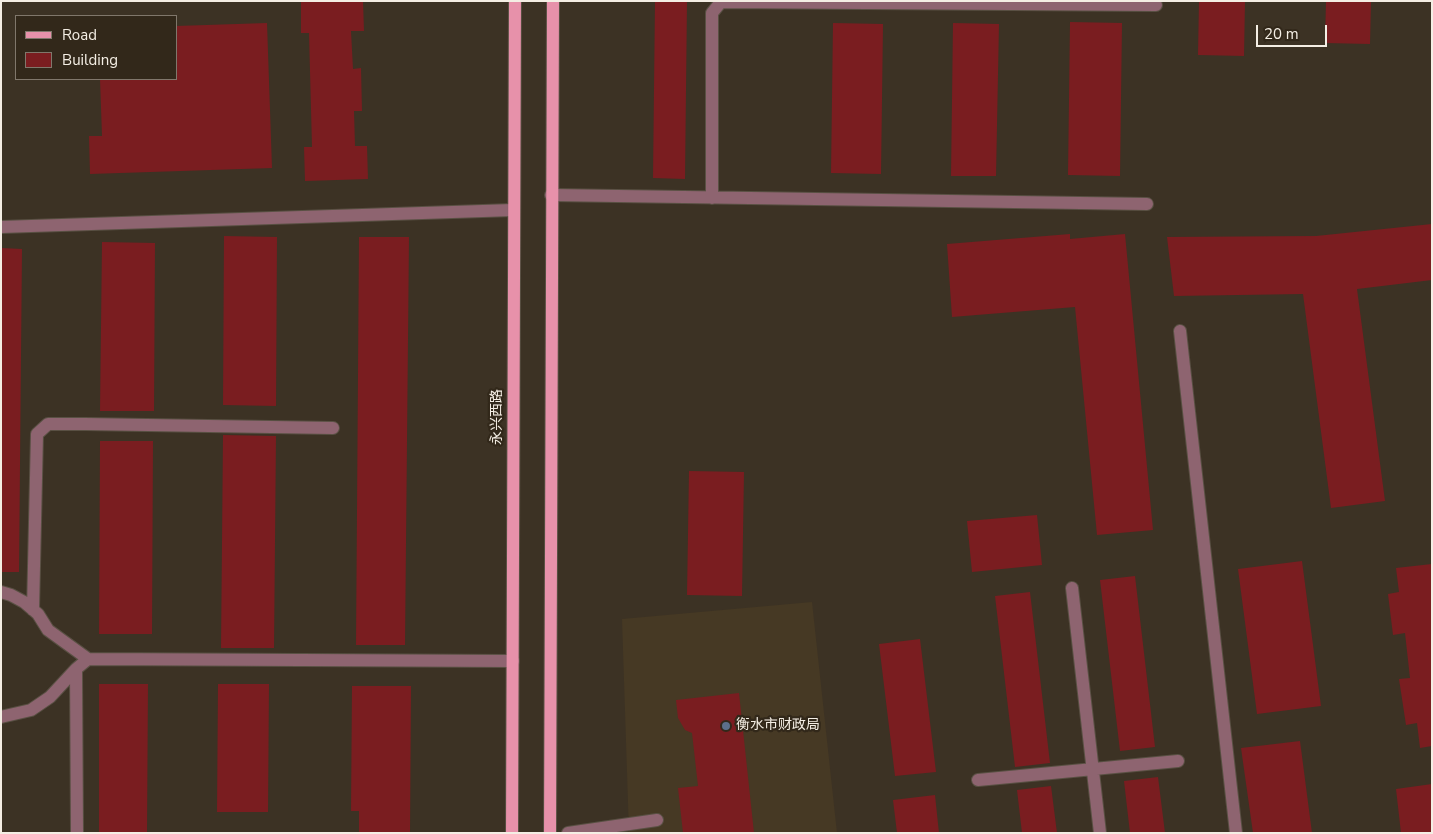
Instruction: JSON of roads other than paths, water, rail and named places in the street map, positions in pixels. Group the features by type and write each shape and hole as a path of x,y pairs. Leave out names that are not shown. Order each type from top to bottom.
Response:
{"main road":[{"name":"永兴西路","path":"512,833 515,1"},
{"path":"550,833 553,1"}],"street":[{"path":"712,198 712,13 721,2 1156,5"},
{"path":"551,195 1147,204"},
{"path":"1,227 514,210"},
{"path":"1180,331 1236,833"},
{"path":"33,610 37,434 48,424 333,428"},
{"path":"1072,588 1100,833"},
{"path":"1,592 24,602 38,614 48,630 88,659 513,661"},
{"path":"1,717 30,710 50,697 88,659"},
{"path":"76,669 77,833"},
{"path":"978,780 1178,761"},
{"path":"568,833 657,820"}],"place":[{"name":"衡水市财政局","path":"726,726"}]}
